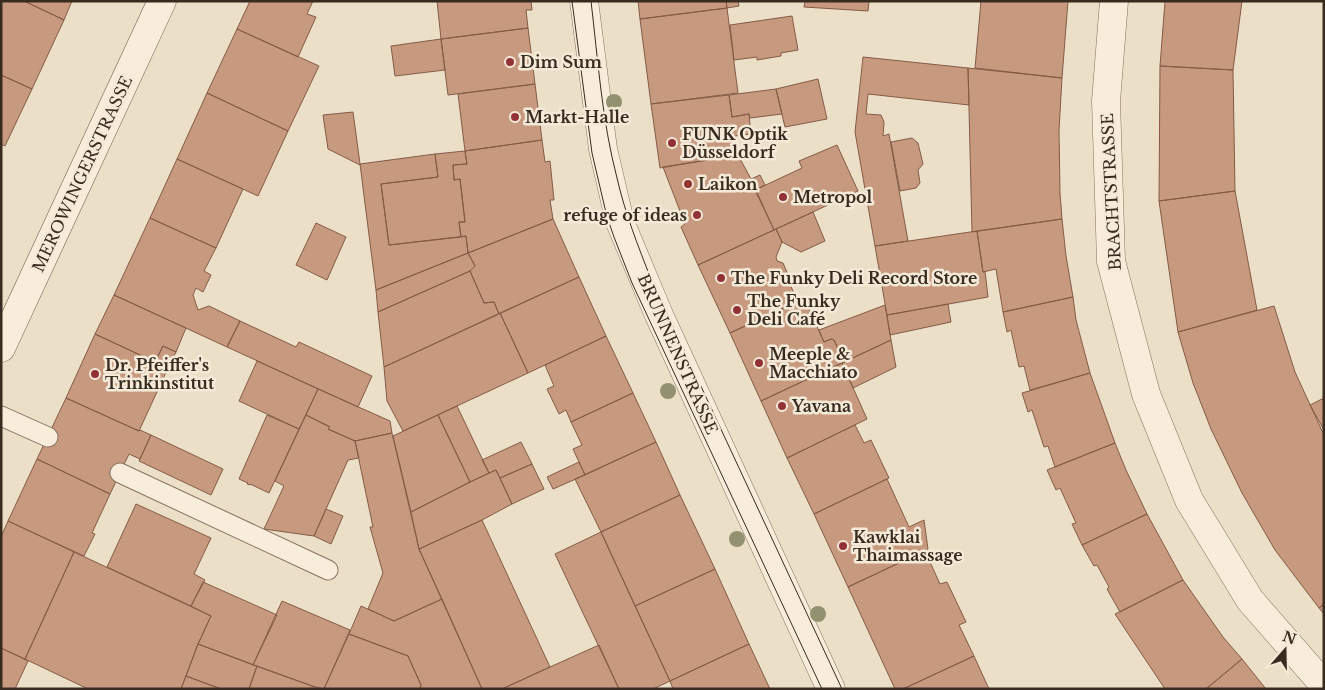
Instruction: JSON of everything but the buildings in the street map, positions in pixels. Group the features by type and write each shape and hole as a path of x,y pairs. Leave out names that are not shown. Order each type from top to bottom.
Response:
{"street":[{"name":"MEROWINGERSTRASSE","path":"1,348 162,1"},
{"name":"BRUNNENSTRASSE","path":"584,1 603,149 620,222 659,315 831,689"},
{"name":"BRACHTSTRASSE","path":"1114,1 1106,101 1111,261 1146,394 1189,500 1250,600 1324,685"}],"lane":[{"path":"1,416 48,437"},
{"path":"120,473 328,570"}],"tram line":[{"path":"572,1 592,153 607,217 614,237 632,283 822,689"},
{"path":"591,1 601,90 612,156 620,191 637,242 651,279 842,689"}],"place":[{"name":"Dim Sum","path":"510,62"},
{"name":"Markt-Halle","path":"515,117"},
{"name":"FUNK Optik Düsseldorf","path":"672,143"},
{"name":"Laikon","path":"688,184"},
{"name":"Metropol","path":"783,197"},
{"name":"refuge of ideas","path":"697,215"},
{"name":"The Funky Deli Record Store","path":"721,278"},
{"name":"The Funky Deli Café","path":"737,310"},
{"name":"Meeple & Macchiato","path":"759,363"},
{"name":"Dr. Pfeiffer's Trinkinstitut","path":"95,374"},
{"name":"Yavana","path":"782,406"},
{"name":"Kawklai Thaimassage","path":"843,546"}]}
